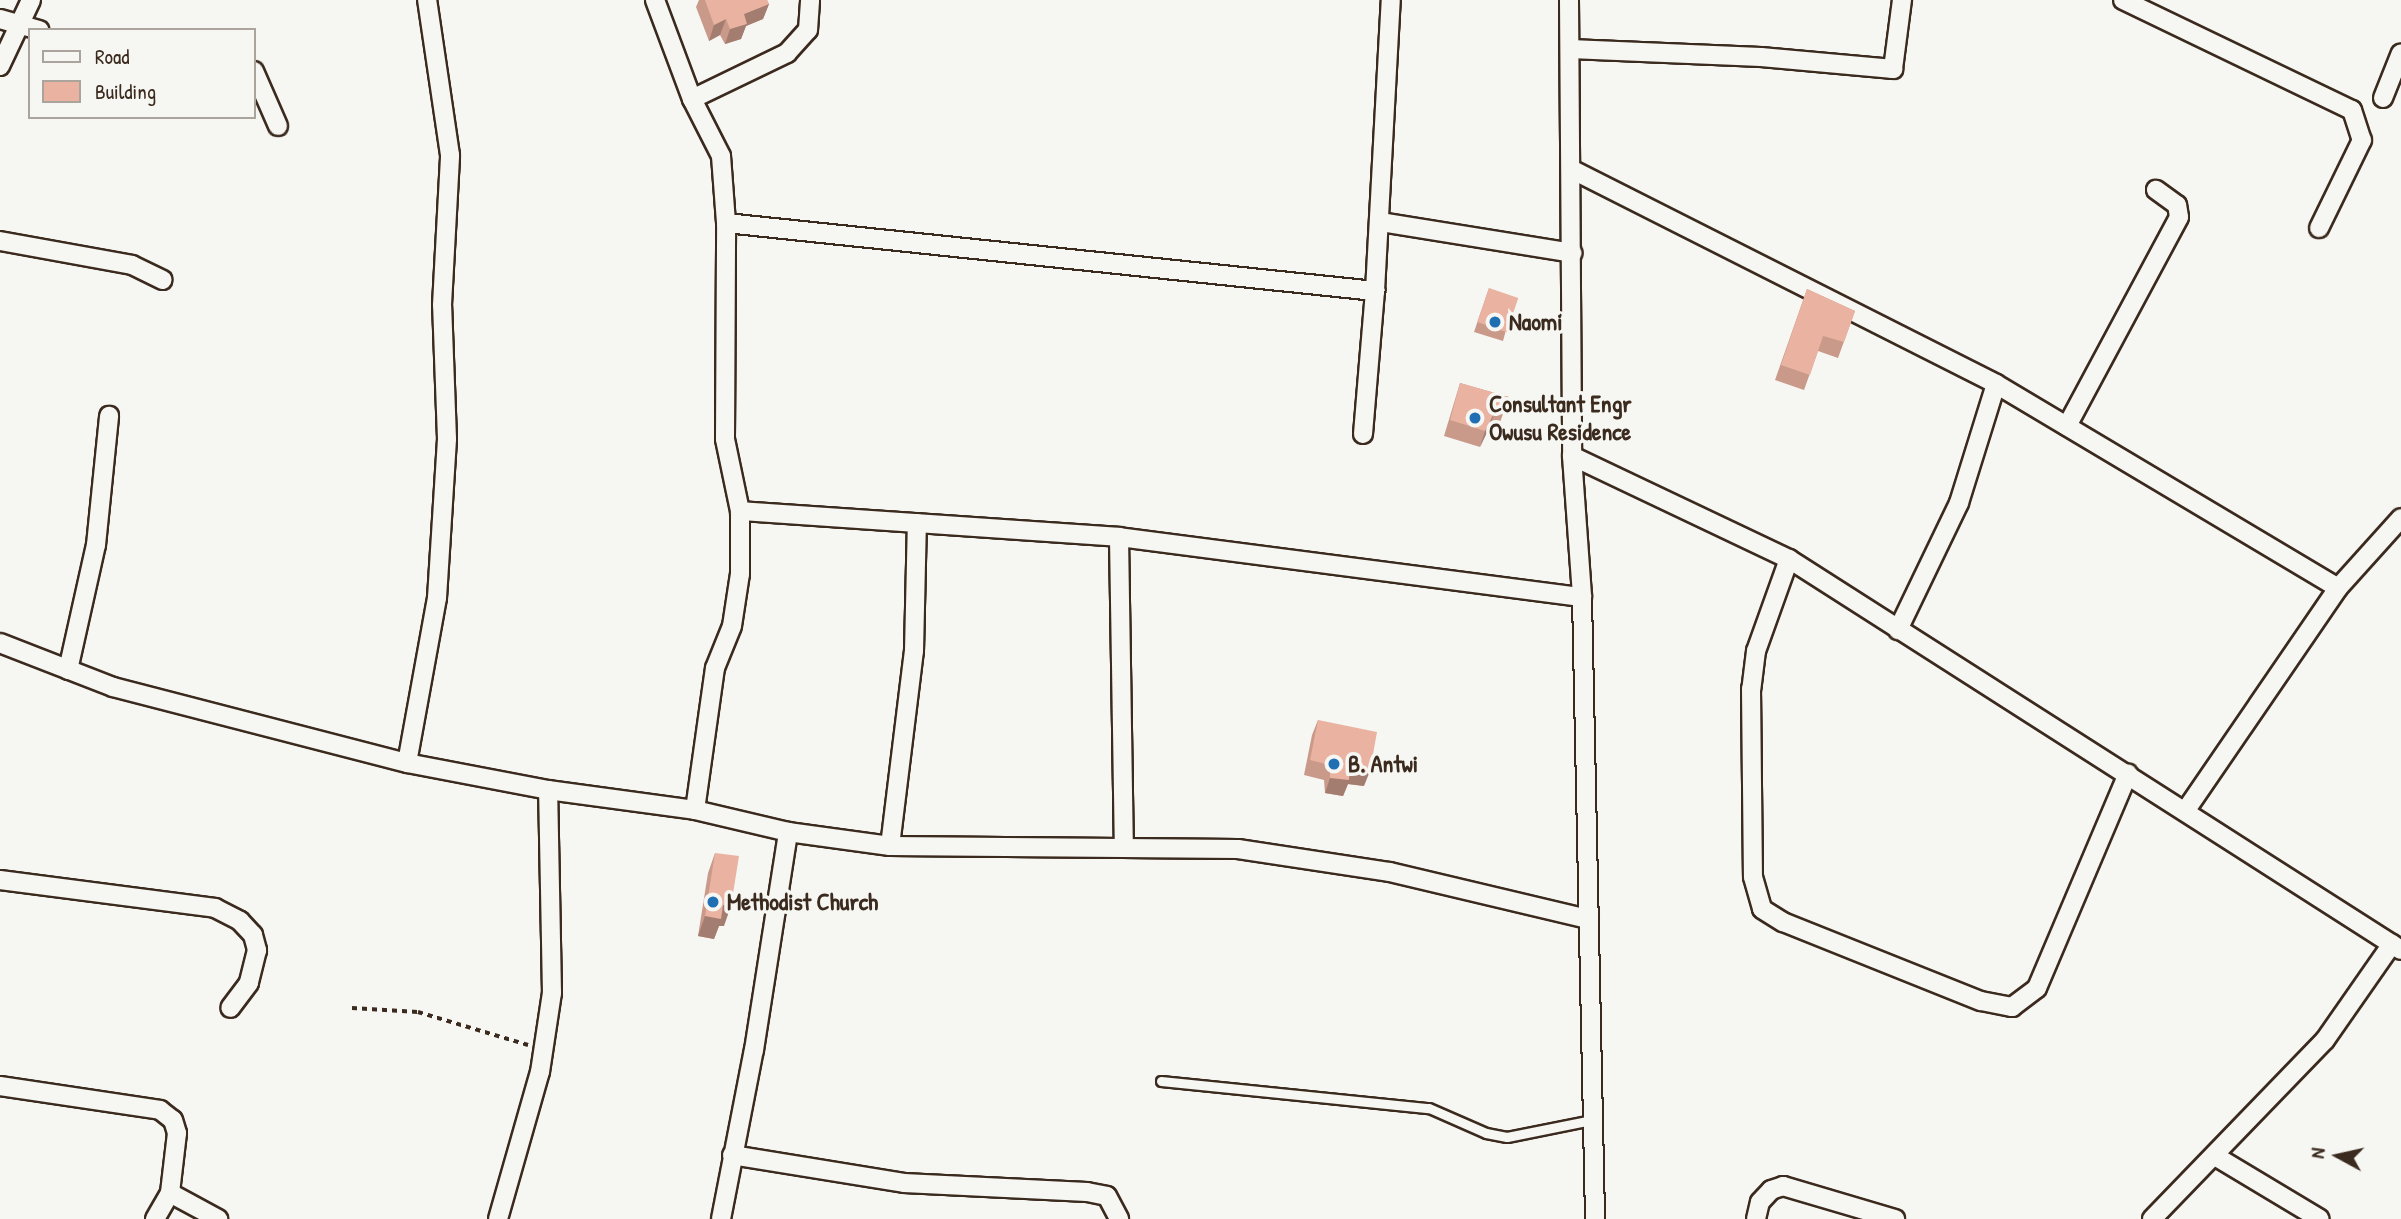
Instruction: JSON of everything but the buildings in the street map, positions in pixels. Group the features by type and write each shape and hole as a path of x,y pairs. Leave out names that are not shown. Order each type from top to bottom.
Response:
{"street":[{"path":"0,66 31,0"},
{"path":"407,763 437,598 447,439 442,305 450,155 427,0"},
{"path":"655,0 692,99 713,136 723,164 726,223 725,439 740,511 736,600 732,626 715,668 695,810"},
{"path":"692,99 787,53 808,30 810,0"},
{"path":"1363,434 1381,222 1391,0"},
{"path":"1569,0 1573,253 1572,456 1582,597 1595,1219"},
{"path":"1570,49 1762,57 1893,69 1902,0"},
{"path":"2123,0 2352,110 2362,140 2319,228"},
{"path":"0,19 30,28"},
{"path":"2383,98 2401,53"},
{"path":"256,76 278,126"},
{"path":"1571,169 1996,384 2339,588"},
{"path":"2067,426 2179,217 2177,205 2156,190"},
{"path":"1381,222 1573,253"},
{"path":"726,223 1375,290"},
{"path":"0,241 132,265 163,280"},
{"path":"1898,629 1959,503 1996,384"},
{"path":"68,670 96,545 109,416"},
{"path":"1572,456 1789,559 2397,947 2325,1040 2216,1156 2152,1219"},
{"path":"740,511 1119,537 1582,597"},
{"path":"2186,810 2339,588 2401,518"},
{"path":"890,846 914,651 917,523"},
{"path":"1119,537 1124,845"},
{"path":"1789,559 1756,651 1751,690 1753,877 1762,909 1783,922 1981,1001 2012,1007 2037,988 2128,774"},
{"path":"0,643 68,670 217,717 407,763 548,790 695,810 788,832 890,846 1124,845 1237,849 1323,860 1588,919"},
{"path":"498,1219 543,1050 552,993 548,790"},
{"path":"721,1219 754,1050 788,832"},
{"path":"0,880 215,908 240,921 253,936 257,950 249,983 230,1009"},
{"path":"0,1086 160,1110 173,1120 177,1133 170,1194 155,1219"},
{"path":"732,1155 904,1183 1087,1192 1107,1196 1119,1219"},
{"path":"2216,1156 2320,1219"},
{"path":"1756,1219 1760,1202 1771,1190 1783,1186 1895,1219"},
{"path":"170,1194 218,1219"}],"lane":[{"path":"1161,1081 1429,1108 1486,1133 1507,1137 1592,1120"}],"path":[{"path":"352,1008 427,1014 543,1050"}],"place":[{"name":"Naomi","path":"1495,322"},
{"name":"Consultant Engr Owusu Residence","path":"1475,418"},
{"name":"B. Antwi","path":"1334,764"},
{"name":"Methodist Church","path":"713,902"}]}
